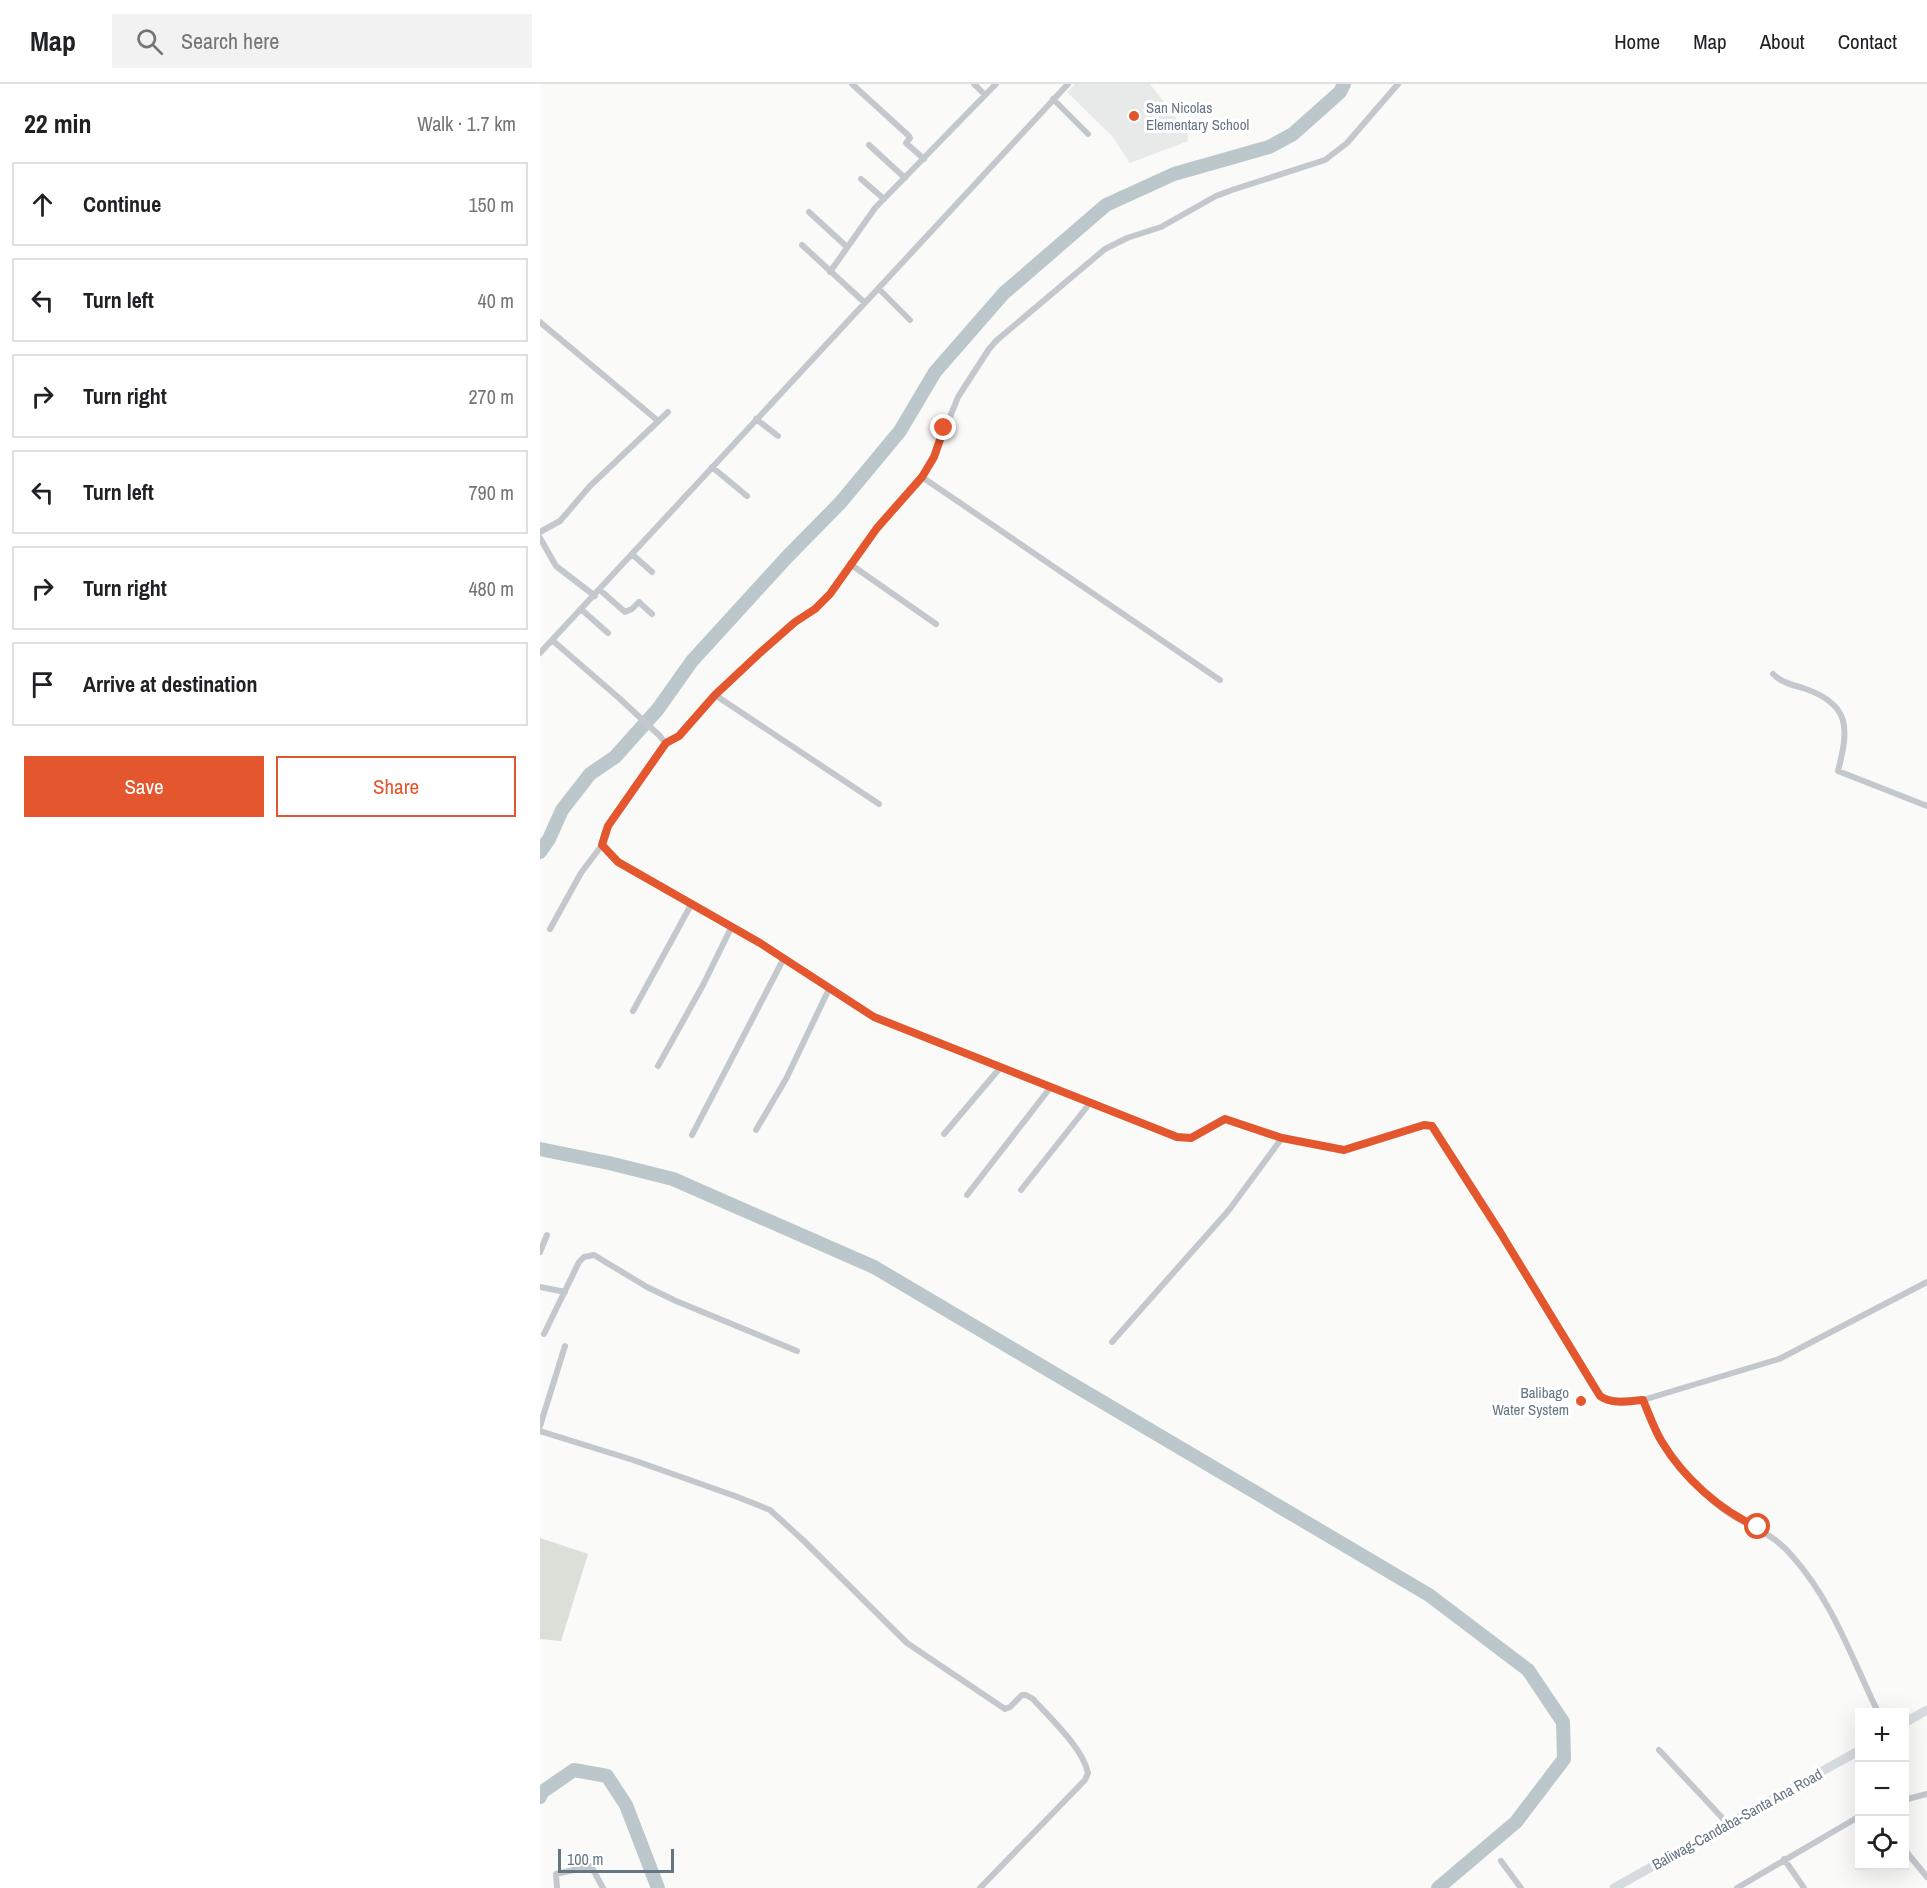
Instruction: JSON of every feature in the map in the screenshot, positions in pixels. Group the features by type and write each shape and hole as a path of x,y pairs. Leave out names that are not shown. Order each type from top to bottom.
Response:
{"main road":[{"path":"1909,1721 1927,1710"},
{"name":"Baliwag-Candaba-Santa Ana Road","path":"1614,1888 1855,1752"}],"street":[{"path":"852,84 909,136 906,143 924,159"},
{"path":"974,84 985,95"},
{"path":"830,272 875,208 996,84"},
{"path":"540,654 1068,84"},
{"path":"550,929 580,873 602,845 604,834 612,820 666,743 679,736 715,695 784,632 815,609 830,594 877,528 922,477 934,457 958,397 989,349 1004,333 1105,249 1127,238 1161,227 1224,193 1325,160 1347,143 1398,84"},
{"path":"1053,99 1088,134"},
{"path":"869,145 905,178"},
{"path":"861,179 884,199"},
{"path":"809,212 847,247"},
{"path":"802,245 866,303"},
{"path":"879,289 910,320"},
{"path":"540,322 657,420"},
{"path":"540,532 560,521 590,486 668,412"},
{"path":"756,419 778,436"},
{"path":"712,467 747,496"},
{"path":"922,477 1220,680"},
{"path":"540,538 556,566 625,612 639,602 652,614"},
{"path":"632,554 652,572"},
{"path":"850,564 936,624"},
{"path":"582,610 608,633"},
{"path":"552,640 650,726 666,743"},
{"path":"1773,674 1783,681 1832,702 1839,710 1845,725 1838,771 1927,806"},
{"path":"715,695 879,804"},
{"path":"602,845 618,862 732,926 829,989 882,1020 1182,1138 1191,1138 1225,1119 1282,1138 1344,1150 1424,1125 1432,1126 1600,1396 1608,1401 1643,1400 1779,1359 1927,1282"},
{"path":"633,1011 692,903"},
{"path":"658,1066 698,995 732,926"},
{"path":"692,1135 784,958"},
{"path":"756,1130 786,1079 829,989"},
{"path":"944,1134 1000,1068"},
{"path":"967,1195 1050,1088"},
{"path":"1021,1190 1090,1103"},
{"path":"1112,1342 1229,1210 1282,1138"},
{"path":"540,1252 547,1235"},
{"path":"544,1334 579,1262 584,1257 594,1255 676,1301 797,1351"},
{"path":"540,1287 565,1292"},
{"path":"540,1426 564,1346"},
{"path":"1643,1400 1661,1440 1673,1459 1686,1473 1728,1512 1776,1539 1794,1558 1829,1607 1876,1708"},
{"path":"540,1431 633,1460 770,1510 804,1540 907,1643 1005,1709 1022,1695 1033,1700 1065,1735 1083,1759 1088,1773 1085,1780 980,1888"},
{"path":"1659,1750 1728,1824"},
{"path":"1909,1799 1927,1794"},
{"path":"1737,1888 1855,1819"},
{"path":"1909,1854 1927,1877"},
{"path":"1784,1859 1804,1888"},
{"path":"1501,1861 1521,1888"},
{"path":"557,1888 556,1874 591,1866 603,1888"}],"shaded area":[{"name":"San Nicolas Elementary School","path":"1075,84 1150,84 1188,133 1188,141 1130,163 1112,136 1067,92"},
{"path":"540,1538 588,1554 561,1641 540,1639"}],"waterway":[{"path":"540,852 549,839 562,810 590,774 615,757 658,709 692,661 841,502 900,431 935,372 1004,293 1106,205 1174,174 1269,147 1293,134 1340,92 1344,84"},
{"path":"540,1149 673,1179 874,1267 1429,1595 1528,1670 1563,1722 1564,1759 1516,1822 1438,1888"},
{"path":"540,1797 542,1792 574,1770 607,1776 626,1805 658,1888"}],"place":[{"name":"San Nicolas Elementary School","path":"1134,116"},
{"name":"Balibago Water System","path":"1581,1401"}],"route":[{"path":"944,428 934,457 922,477 877,528 830,594 732,678 679,736 666,743 608,826 602,840 604,849 618,862 760,943 874,1017 1177,1137 1191,1138 1225,1119 1282,1138 1344,1150 1424,1125 1432,1126 1600,1396 1608,1401 1618,1402 1643,1400 1661,1440 1673,1459 1728,1512 1758,1527"}]}
